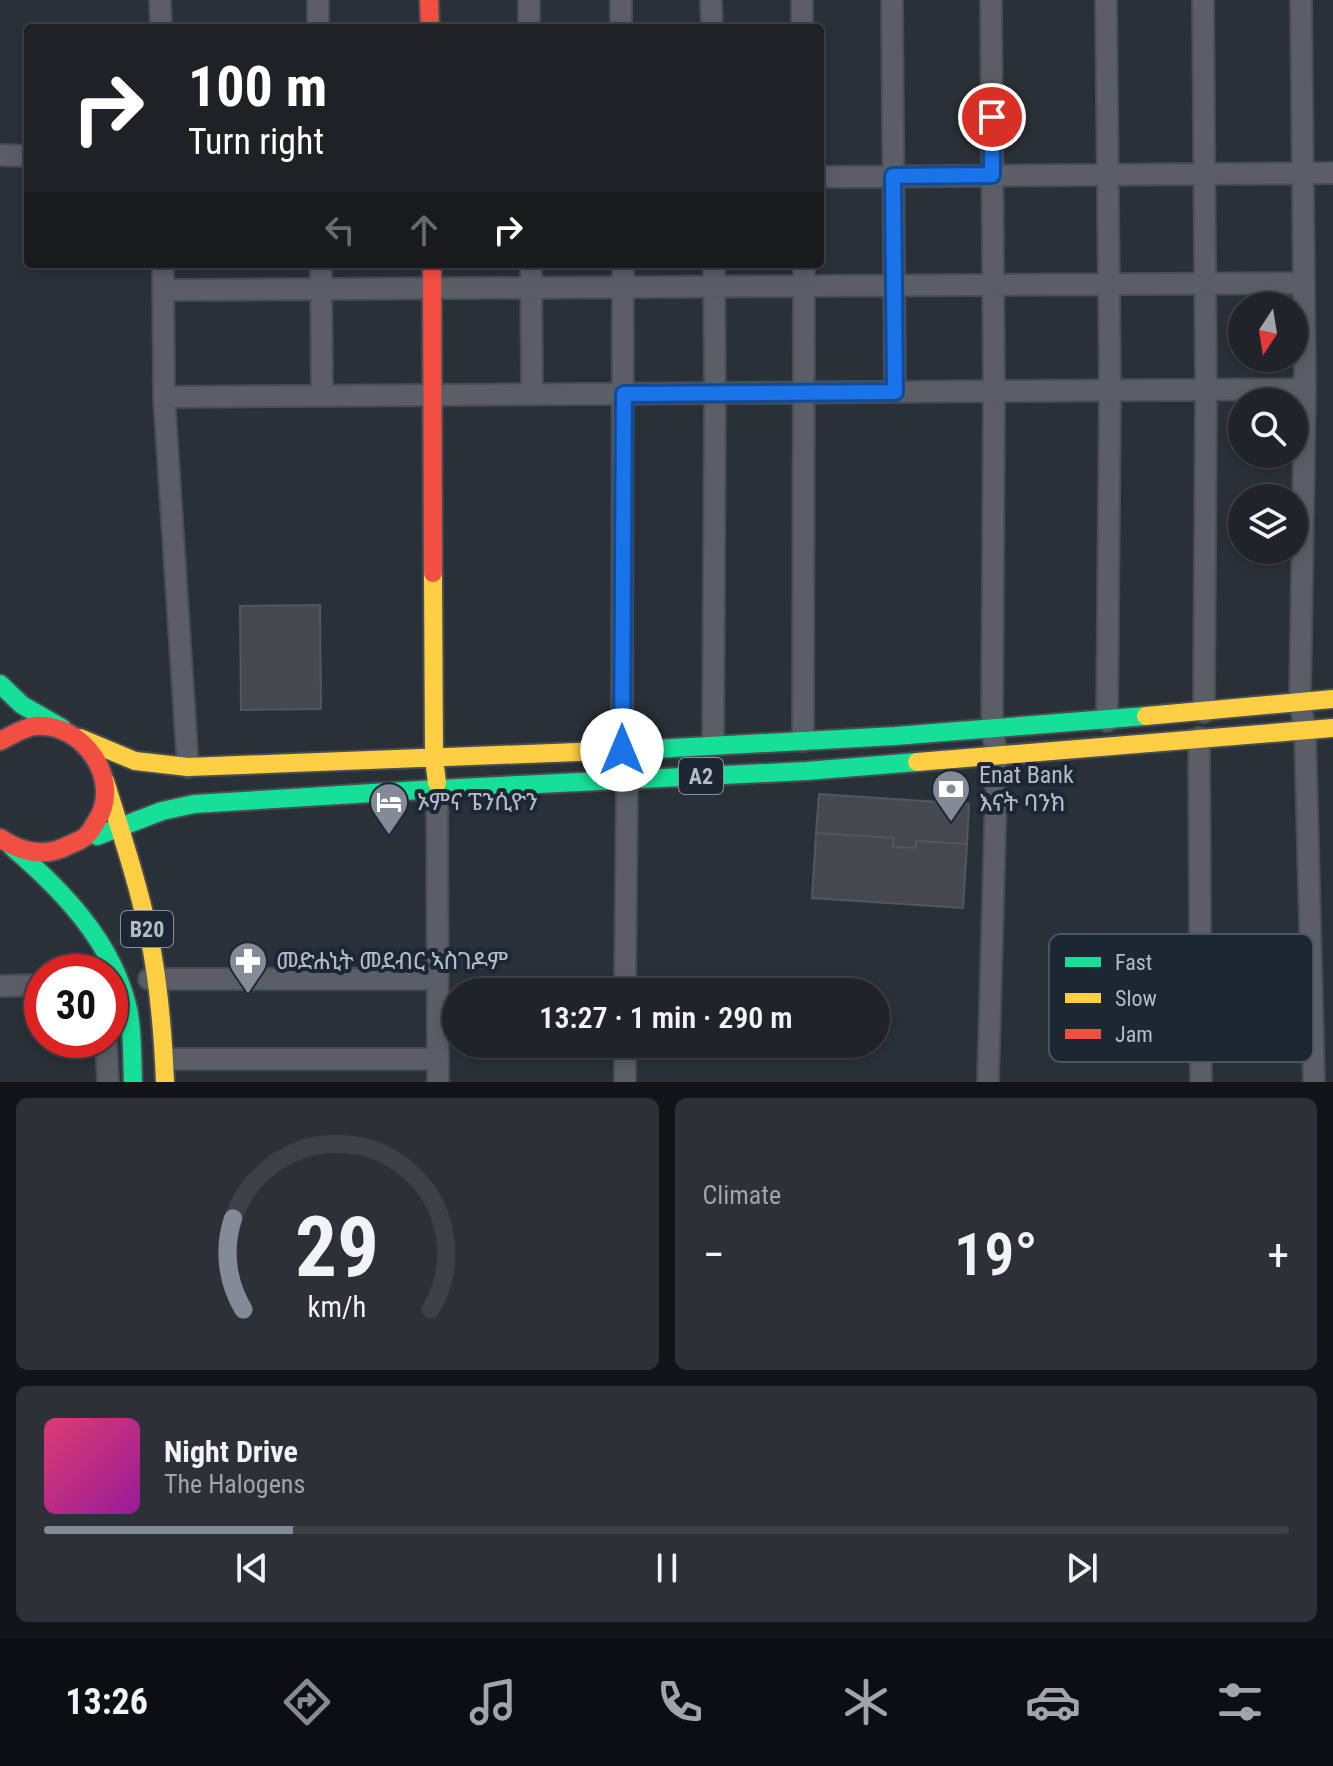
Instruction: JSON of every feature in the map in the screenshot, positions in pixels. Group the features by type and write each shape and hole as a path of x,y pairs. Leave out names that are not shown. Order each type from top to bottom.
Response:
{"main road":[{"path":"429,0 430,24"},
{"path":"432,268 434,758 437,789"},
{"name":"A2","path":"0,684 25,709 76,736 92,750 105,781"},
{"name":"A2","path":"0,741 21,729 55,727 135,761 188,767 622,750 992,730 1333,699"},
{"name":"A2","path":"3,840 24,851 54,852 162,811 194,804 806,771 1333,728"},
{"path":"75,844 92,829 99,817 105,796 105,781"},
{"name":"B20","path":"105,781 144,912 156,979 165,1082"},
{"name":"B20","path":"3,840 36,866 88,925 107,954"},
{"name":"B20","path":"128,1007 133,1082"}],"street":[{"path":"160,0 161,24"},
{"path":"318,0 318,24"},
{"path":"529,0 529,24"},
{"path":"621,0 621,24"},
{"path":"711,0 712,24"},
{"path":"802,0 802,24"},
{"path":"892,0 895,392"},
{"path":"988,1082 997,755 992,730 994,285 991,0"},
{"path":"1106,0 1110,391 1107,721"},
{"path":"1203,0 1206,284 1204,712"},
{"path":"1301,0 1305,388"},
{"path":"0,155 24,156"},
{"path":"824,177 1333,173"},
{"path":"163,268 164,397 188,767"},
{"path":"321,268 322,396"},
{"path":"531,268 532,394"},
{"path":"623,268 622,750 627,780 625,978"},
{"path":"713,745 714,268"},
{"path":"803,741 804,268"},
{"path":"163,290 1304,283"},
{"path":"164,397 1228,390"},
{"path":"1304,468 1300,702 1305,730 1310,934"},
{"path":"1199,738 1200,934"},
{"path":"437,789 438,1082"},
{"path":"128,980 437,979"},
{"path":"0,986 24,985"},
{"path":"1313,1043 1314,1082"},
{"path":"107,1058 108,1082"},
{"path":"625,1058 625,1082"},
{"path":"165,1059 438,1059"},
{"path":"1201,1062 1201,1082"}],"building":[{"path":"320,605 321,709 241,710 240,606"},
{"path":"819,794 969,804 967,844 916,841 916,848 893,847 893,838 816,833"},
{"path":"816,833 893,838 893,847 916,848 916,841 967,844 963,908 812,898"}],"traffic: fast":[{"path":"0,684 22,705 62,728"},
{"path":"654,749 895,736 1146,716"},
{"path":"97,836 162,811 194,804 806,771 917,762"},
{"path":"12,847 67,899 111,961 128,1009 133,1082"}],"traffic: slow":[{"path":"433,573 434,758 437,783"},
{"path":"1146,716 1333,699"},
{"path":"917,762 1333,728"},
{"path":"80,738 135,761 188,767 654,749"},
{"path":"105,781 149,935 160,1008 165,1082"}],"traffic: jam":[{"path":"429,0 430,24"},
{"path":"432,268 433,573"},
{"path":"0,741 34,726 52,727 68,733 83,743 94,757 102,772 105,789 103,806 87,835 60,849 34,852 0,838"}],"place":[{"name":"Enat Bank እናት ባንክ","path":"951,823"},
{"name":"ኦምና ፔንሲዮን","path":"389,836"},
{"name":"መድሐኒት መደብር ኣስገዶም","path":"248,995"}],"route":[{"path":"622,750 624,394 895,392 893,176 992,175 992,117"}]}
